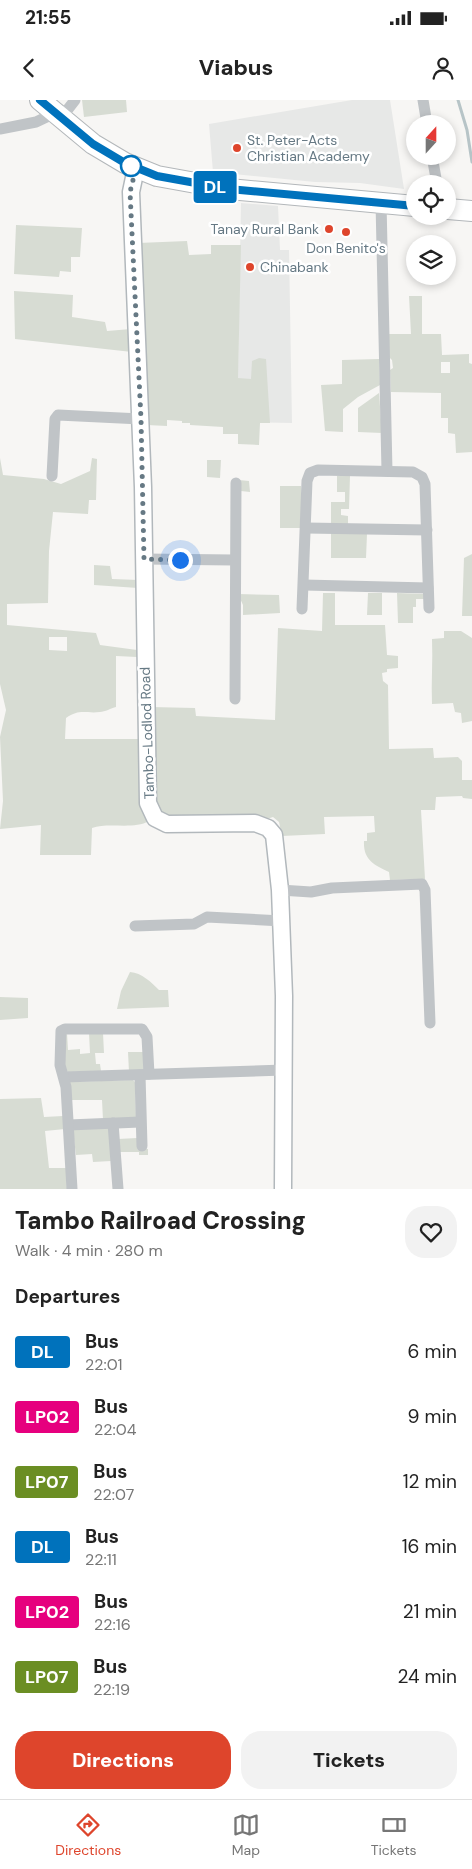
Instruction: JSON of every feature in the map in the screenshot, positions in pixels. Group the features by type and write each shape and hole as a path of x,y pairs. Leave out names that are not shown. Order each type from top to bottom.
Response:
{"highway":[{"path":"52,110 93,144 136,168 171,179 229,189 406,205"},
{"path":"456,209 472,211"}],"street":[{"path":"0,129 36,122 52,110 75,100"},
{"path":"423,100 426,115"},
{"name":"Tambo-Lodlod Road","path":"136,168 130,192 141,419 148,794 150,809 157,823 177,825 252,822 268,828 275,838 282,921 283,1189"},
{"path":"381,202 380,258 387,471"},
{"path":"52,476 55,419 58,415 141,419"},
{"path":"302,609 307,481 314,470 416,472 422,477 425,484 429,608"},
{"path":"235,699 234,560 236,483"},
{"path":"306,528 427,530"},
{"path":"144,559 234,560"},
{"path":"304,585 428,588"},
{"path":"280,890 311,892 337,888 422,884 425,890 430,1023"},
{"path":"136,926 194,924 207,917 282,921"},
{"path":"72,1189 69,1125 64,1077 60,1065 59,1035 65,1029 142,1029 147,1037 140,1122 142,1146"},
{"path":"64,1077 284,1070"},
{"path":"69,1125 140,1122"},
{"path":"112,1123 118,1189"}],"shaded area":[{"path":"82,100 126,100 127,112 84,117"},
{"path":"352,100 390,100 404,189 360,183 315,182 213,172 209,124"},
{"path":"241,203 278,206 280,250 289,250 292,423 237,422"},
{"path":"16,225 82,228 80,257 71,257 71,272 60,271 59,277 14,274"},
{"path":"187,241 189,255 211,254 211,245 241,245 238,378 251,379 252,361 259,358 266,359 270,423 260,423 259,445 238,444 238,434 223,434 223,427 190,425 190,423 182,423 182,421 167,420 167,426 147,425 138,243"},
{"path":"14,291 73,295 72,317 105,322 107,331 131,329 132,352 15,339"},
{"path":"409,296 422,296 422,334 441,334 442,355 469,354 469,363 472,364 472,452 456,453 455,434 448,433 448,418 441,418 441,393 391,392 390,370 393,368 392,360 389,357 388,334 411,334","holes":["441,362 450,362 450,373 441,373"]},
{"path":"379,359 380,385 358,397 343,409 343,432 325,431 321,385 342,384 342,360"},
{"path":"379,393 382,433 358,432 358,408"},
{"path":"0,458 3,475 44,479 61,484 90,471 92,458 97,459 96,500 89,500 88,514 53,512 49,551 48,603 7,604 7,625 96,633 100,645 137,650 137,657 116,656 116,707 102,712 79,712 66,718 65,739 141,739 149,821 129,826 98,826 92,828 91,855 40,855 41,825 0,829 3,801 0,737 6,710 0,684","holes":["49,637 67,637 67,651 49,650"]},
{"path":"207,460 221,460 220,478 207,477"},
{"path":"337,476 350,476 349,509 341,509 341,515 348,516 348,524 331,524 331,502 345,502 345,492 337,492"},
{"path":"239,480 249,481 250,492 241,491"},
{"path":"280,486 301,486 301,528 280,528"},
{"path":"331,533 367,534 366,558 331,558"},
{"path":"472,554 472,616 462,616 464,558"},
{"path":"94,565 110,566 112,579 139,580 138,588 94,585"},
{"path":"323,593 335,593 335,625 385,625 387,655 398,656 398,668 387,669 387,672 382,673 383,681 388,685 389,749 433,748 434,758 458,757 462,761 462,780 472,780 472,799 463,798 462,796 436,797 435,810 421,810 425,879 390,880 389,872 370,861 365,853 364,841 367,841 367,833 375,832 374,816 324,817 325,834 282,836 279,822 273,817 267,819 166,817 157,813 154,786 157,784 157,776 152,774 151,707 195,708 196,716 275,720 278,628 322,631"},
{"path":"368,593 382,593 382,615 367,615"},
{"path":"397,593 424,594 424,599 416,599 416,607 413,607 413,623 398,623"},
{"path":"238,594 279,595 280,613 243,615 243,605"},
{"path":"444,631 461,631 472,638 472,721 462,723 461,713 455,712 453,703 432,704 432,639 444,638"},
{"path":"130,972 142,976 159,990 168,990 169,1007 117,1009 121,991"},
{"path":"0,997 28,998 28,1018 0,1020"},
{"path":"67,1033 68,1050 80,1049 80,1054 90,1053 89,1033 103,1033 104,1053 95,1053 96,1064 100,1064 101,1071 68,1072 64,1068 64,1038"},
{"path":"128,1052 143,1052 144,1069 129,1072"},
{"path":"133,1080 135,1082 136,1117 103,1120 102,1100 70,1100 70,1082"},
{"path":"41,1098 44,1117 63,1116 65,1129 45,1131 49,1168 66,1168 67,1189 0,1189 0,1099"},
{"path":"75,1128 109,1128 111,1161 93,1162 92,1154 76,1155 73,1132"},
{"path":"137,1138 138,1149 148,1149 148,1155 139,1155 139,1152 119,1152 118,1139"}],"waterway":[{"path":"458,100 467,130 472,162"}],"bus line":[{"name":"DL","path":"40,100 93,144 114,158 157,176 187,183 229,189 406,205"}],"place":[{"name":"St. Peter-Acts Christian Academy","path":"237,148"},
{"name":"Tanay Rural Bank","path":"329,229"},
{"name":"Don Benito's","path":"346,232"},
{"name":"Chinabank","path":"250,267"}],"route":[{"path":"131,166 136,168 130,192 141,419 144,559 180,560"}]}
